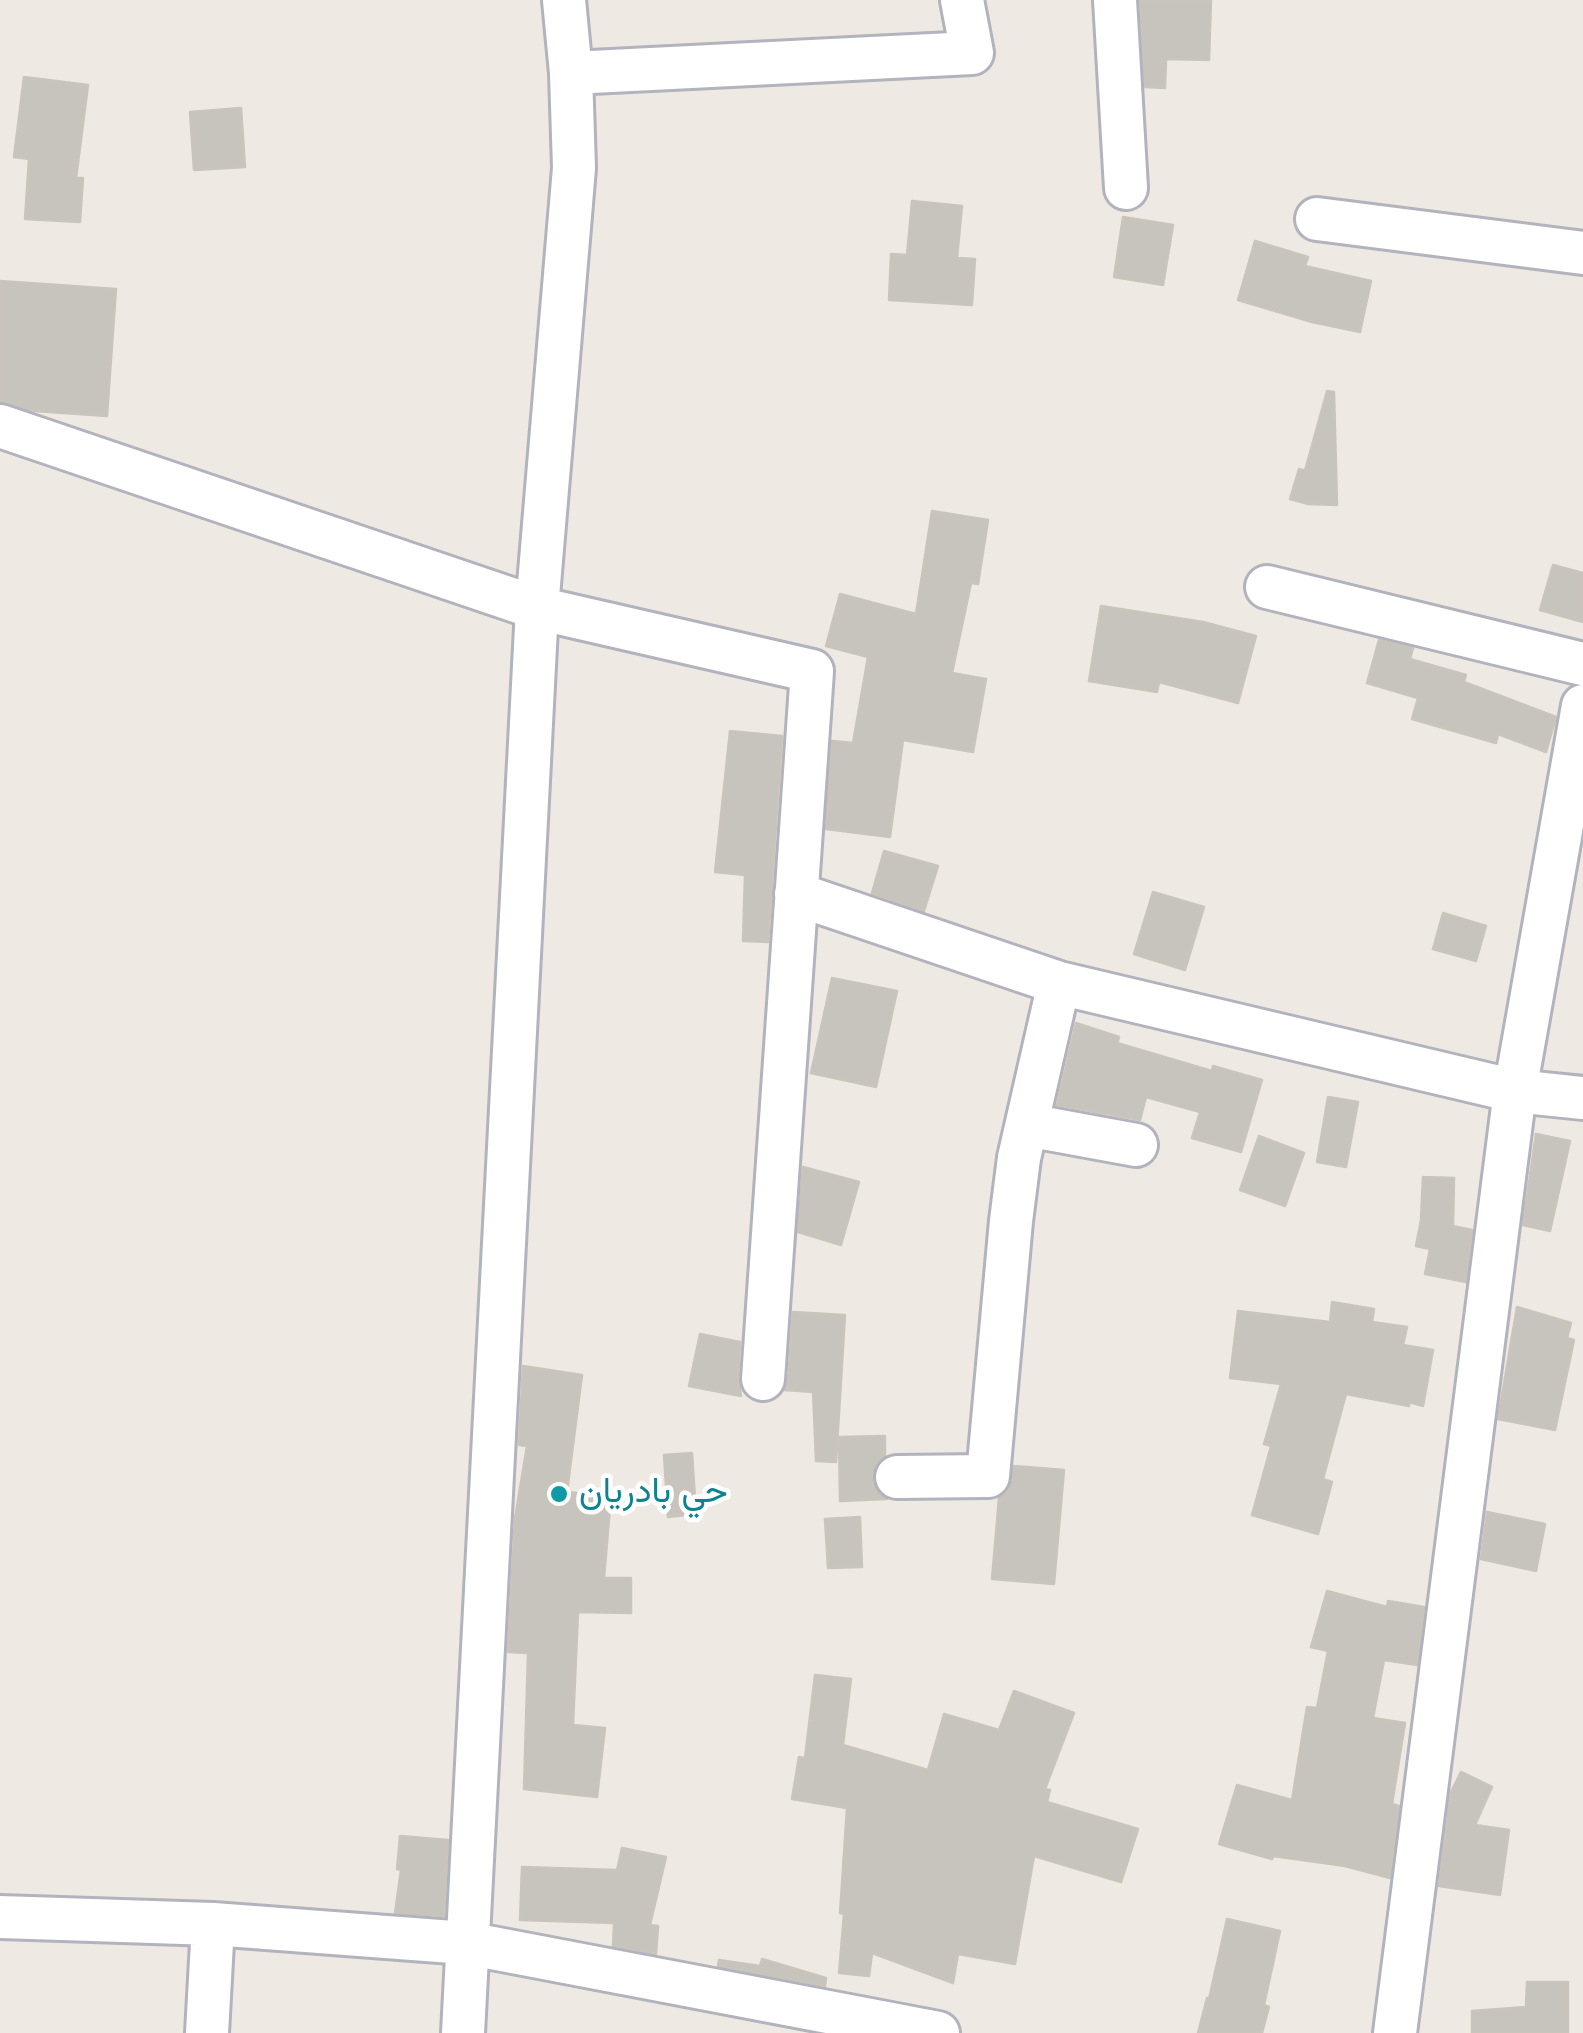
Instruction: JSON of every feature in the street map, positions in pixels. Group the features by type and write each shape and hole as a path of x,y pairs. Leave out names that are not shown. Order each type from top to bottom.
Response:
{"street":[{"path":"463,2033 537,608 574,168 564,0"},
{"path":"571,73 972,53 962,0"},
{"path":"1115,0 1126,188"},
{"path":"1316,219 1583,253"},
{"path":"0,426 537,608 812,671 763,1379"},
{"path":"1267,587 1583,664"},
{"path":"1395,2033 1515,1091 1583,706"},
{"path":"796,894 1059,984 1515,1091 1583,1098"},
{"path":"897,1477 988,1476 1019,1158 1059,984"},
{"path":"1027,1125 1136,1145"},
{"path":"0,1917 213,1924 466,1944 938,2033"},
{"path":"207,2033 213,1924"}],"building":[{"path":"1140,0 1211,0 1209,60 1166,59 1165,88 1145,87"},
{"path":"24,77 88,85 76,178 83,178 80,222 25,219 29,159 14,157"},
{"path":"241,108 245,167 194,170 190,112"},
{"path":"912,201 962,206 957,258 975,259 972,305 889,300 891,254 907,255"},
{"path":"1123,217 1173,225 1163,285 1114,277"},
{"path":"1255,241 1308,257 1305,266 1371,281 1360,332 1238,300"},
{"path":"0,281 116,289 107,416 35,411 0,402"},
{"path":"1327,391 1334,392 1337,505 1308,504 1290,499 1299,469 1305,471"},
{"path":"932,511 988,520 978,584 971,583 952,673 986,679 973,752 903,740 890,837 826,829 832,741 853,743 868,657 826,646 840,594 916,614"},
{"path":"1553,565 1583,573 1583,622 1540,610"},
{"path":"1101,606 1203,622 1256,636 1238,703 1159,682 1157,692 1089,681"},
{"path":"1379,640 1413,648 1410,659 1466,675 1464,682 1556,717 1546,752 1498,734 1496,743 1412,719 1418,698 1367,683"},
{"path":"730,731 782,736 768,942 743,941 745,875 715,872"},
{"path":"884,851 938,866 924,911 872,893"},
{"path":"1153,892 1204,907 1185,970 1134,954"},
{"path":"1443,913 1486,926 1476,961 1433,949"},
{"path":"832,978 897,991 876,1087 811,1073"},
{"path":"1076,1023 1119,1037 1117,1043 1212,1071 1213,1066 1262,1080 1241,1152 1192,1138 1200,1112 1146,1097 1140,1120 1057,1105"},
{"path":"1328,1097 1358,1102 1346,1167 1317,1162"},
{"path":"1536,1134 1570,1141 1550,1231 1523,1225"},
{"path":"1259,1136 1304,1153 1285,1206 1240,1190"},
{"path":"803,1167 859,1182 841,1245 798,1232"},
{"path":"1423,1177 1454,1178 1453,1226 1472,1230 1466,1282 1425,1274 1430,1249 1416,1246"},
{"path":"1332,1302 1374,1309 1372,1322 1407,1327 1403,1345 1433,1350 1423,1406 1346,1394 1323,1479 1332,1482 1318,1534 1252,1515 1271,1446 1264,1444 1281,1384 1230,1378 1238,1311 1330,1322"},
{"path":"1517,1307 1571,1323 1567,1338 1574,1340 1555,1430 1498,1419"},
{"path":"793,1312 845,1315 836,1462 816,1461 813,1392 785,1390"},
{"path":"700,1334 740,1342 741,1396 689,1386"},
{"path":"523,1366 582,1375 567,1492 611,1496 604,1578 631,1578 631,1613 578,1612 573,1725 605,1728 597,1797 524,1789 528,1653 508,1652 515,1518 527,1446 519,1445"},
{"path":"885,1436 885,1455 876,1464 872,1478 876,1490 887,1499 840,1501 839,1437"},
{"path":"692,1453 696,1514 668,1517 664,1455"},
{"path":"1014,1466 1064,1470 1054,1584 992,1579 999,1498 1009,1489"},
{"path":"1487,1512 1545,1524 1536,1571 1481,1559"},
{"path":"860,1517 862,1567 828,1568 825,1519"},
{"path":"1327,1591 1387,1607 1388,1601 1424,1607 1417,1665 1384,1660 1373,1718 1405,1723 1392,1804 1399,1806 1390,1878 1345,1866 1273,1856 1272,1859 1219,1844 1237,1785 1292,1800 1307,1707 1317,1708 1328,1651 1311,1647"},
{"path":"815,1675 851,1679 843,1745 928,1770 944,1714 999,1730 1014,1691 1074,1713 1045,1789 1050,1790 1047,1802 1138,1829 1121,1882 1034,1856 1015,1964 958,1954 953,1983 872,1953 869,1976 839,1973 847,1808 792,1799 799,1757 805,1758"},
{"path":"1461,1772 1492,1787 1475,1825 1509,1830 1500,1895 1439,1886 1451,1792"},
{"path":"400,1836 448,1840 444,1916 395,1913 401,1870 397,1869"},
{"path":"622,1848 666,1857 650,1925 658,1926 656,1954 613,1946 614,1923 520,1920 522,1867 617,1870"},
{"path":"1227,1919 1280,1931 1262,2033 1198,2033"},
{"path":"762,1959 826,1978 825,1986 718,1966 719,1960 760,1966"},
{"path":"1527,1982 1568,1982 1568,2033 1472,2033 1472,2011 1526,2007"}],"place":[{"name":"حي بادريان","path":"559,1494"}]}
